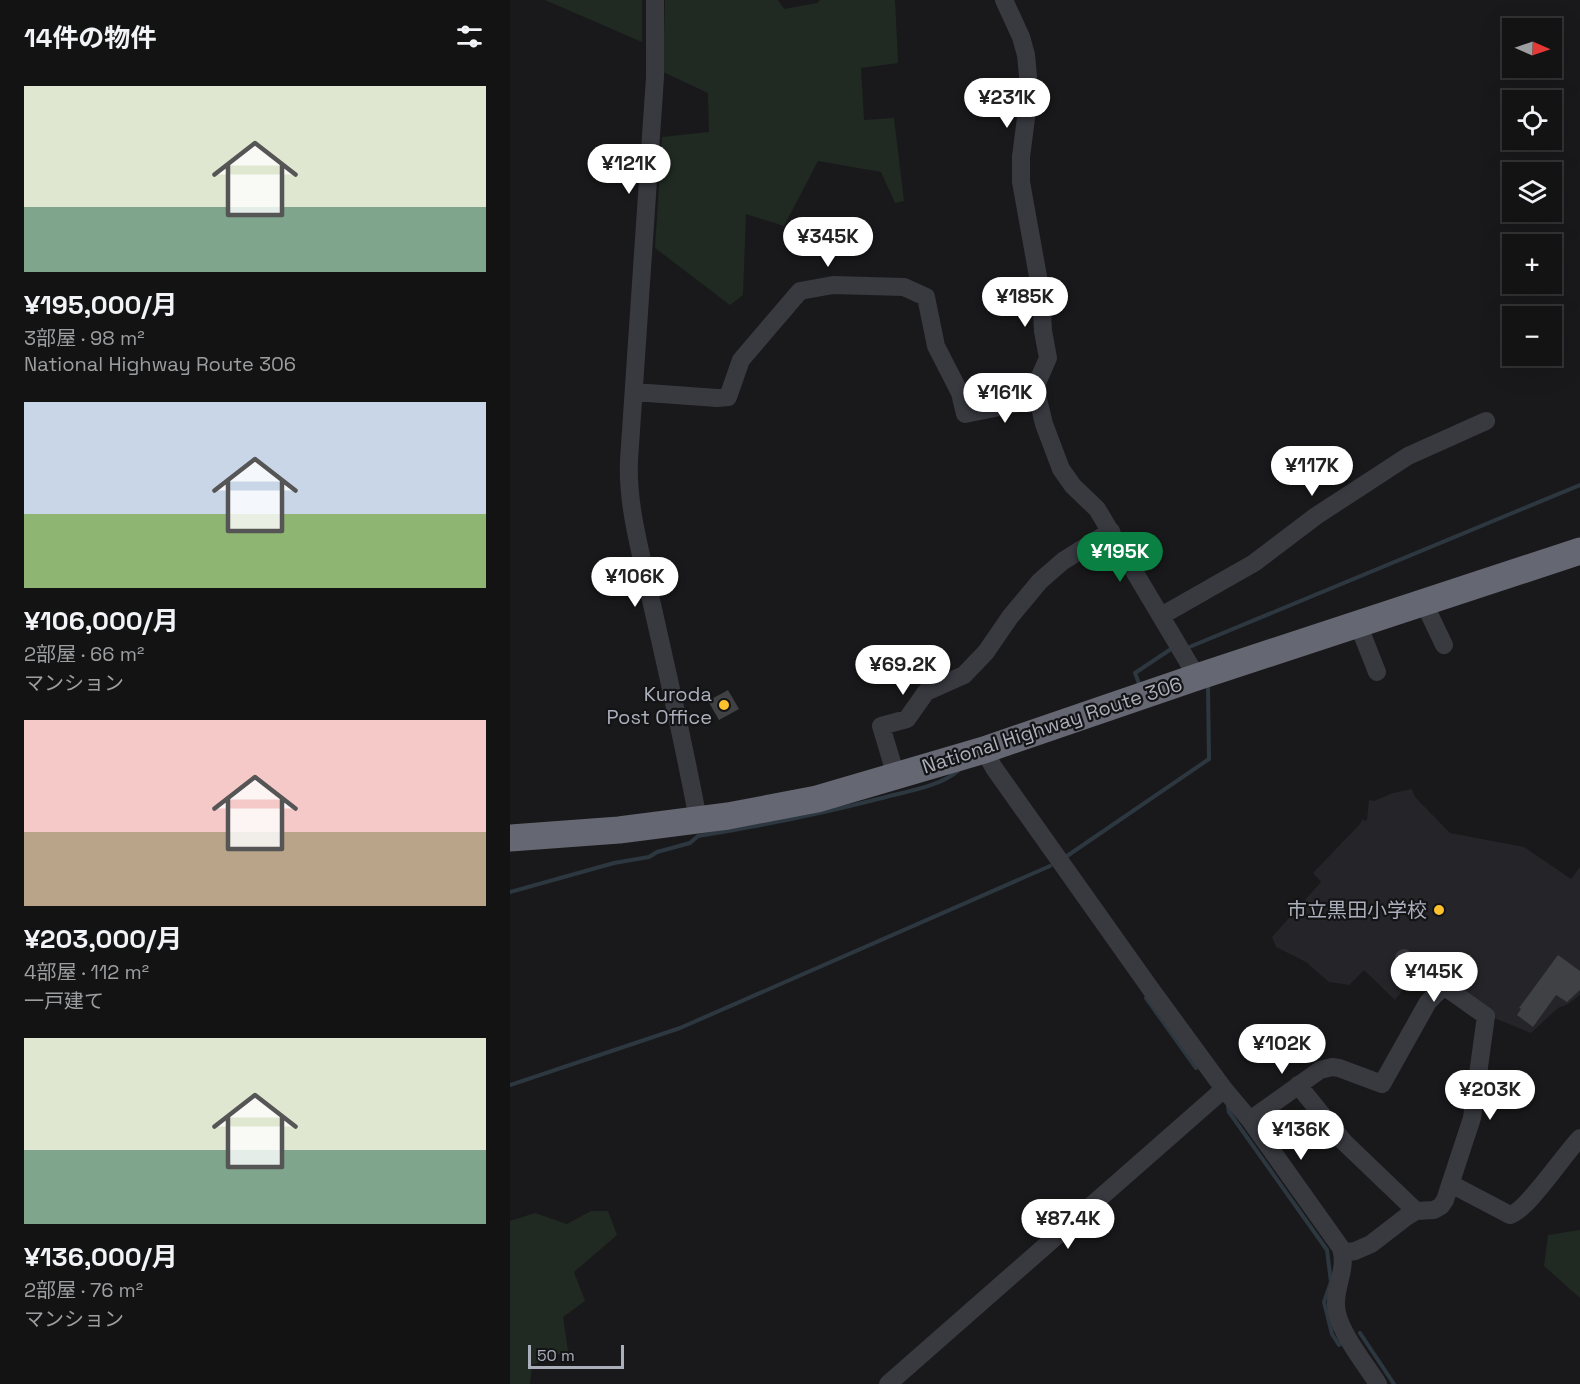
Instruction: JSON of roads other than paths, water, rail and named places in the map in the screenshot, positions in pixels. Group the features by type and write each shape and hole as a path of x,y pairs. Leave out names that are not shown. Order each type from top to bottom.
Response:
{"highway":[{"name":"National Highway Route 306","path":"510,838 619,830 698,820 817,799 984,750 1580,551"}],"street":[{"path":"656,0 655,77 628,473 631,505 672,686 698,820"},
{"path":"1004,0 1021,37 1028,76 1021,182 1041,293 1043,330 1048,358 1038,378 1038,399 1044,424 1061,469 1073,486 1097,509 1197,677"},
{"path":"634,392 717,398 728,396 741,360 800,291 833,285 904,287 926,297 936,346 960,393 965,414 1038,399"},
{"path":"1161,616 1254,563 1316,516 1408,456 1486,420"},
{"path":"896,776 881,726 907,719 926,692 964,675 987,652 1010,617 1040,580 1063,561 1111,531"},
{"path":"1424,603 1444,645"},
{"path":"1358,624 1377,672"},
{"path":"984,750 1022,807 1224,1089 1250,1120 1329,1231 1342,1252 1343,1271 1336,1299 1338,1319 1378,1384"},
{"path":"1342,1252 1355,1251 1371,1244 1416,1211 1434,1210 1441,1206 1451,1184 1472,1118 1486,1016 1404,958"},
{"path":"1250,1120 1320,1070 1332,1067 1382,1084 1428,1002 1443,987"},
{"path":"1298,1085 1344,1142 1416,1211"},
{"path":"888,1384 1224,1089"},
{"path":"1451,1184 1514,1215 1580,1138"}],"waterway":[{"path":"1187,648 1580,485"},
{"path":"1140,686 1135,673 1174,647"},
{"path":"1067,856 1209,759 1208,687"},
{"path":"510,892 614,863 649,857 657,852 690,843 698,836 792,819 914,790 934,784 952,776 959,770"},
{"path":"510,1085 680,1028 1050,866"},
{"path":"1146,998 1196,1068"},
{"path":"1228,1107 1229,1112 1327,1250 1331,1282 1324,1302 1332,1334 1339,1345 1343,1342"},
{"path":"1360,1333 1394,1384"}],"place":[{"name":"Kuroda Post Office","path":"724,705"},
{"name":"市立黒田小学校","path":"1439,910"}]}
